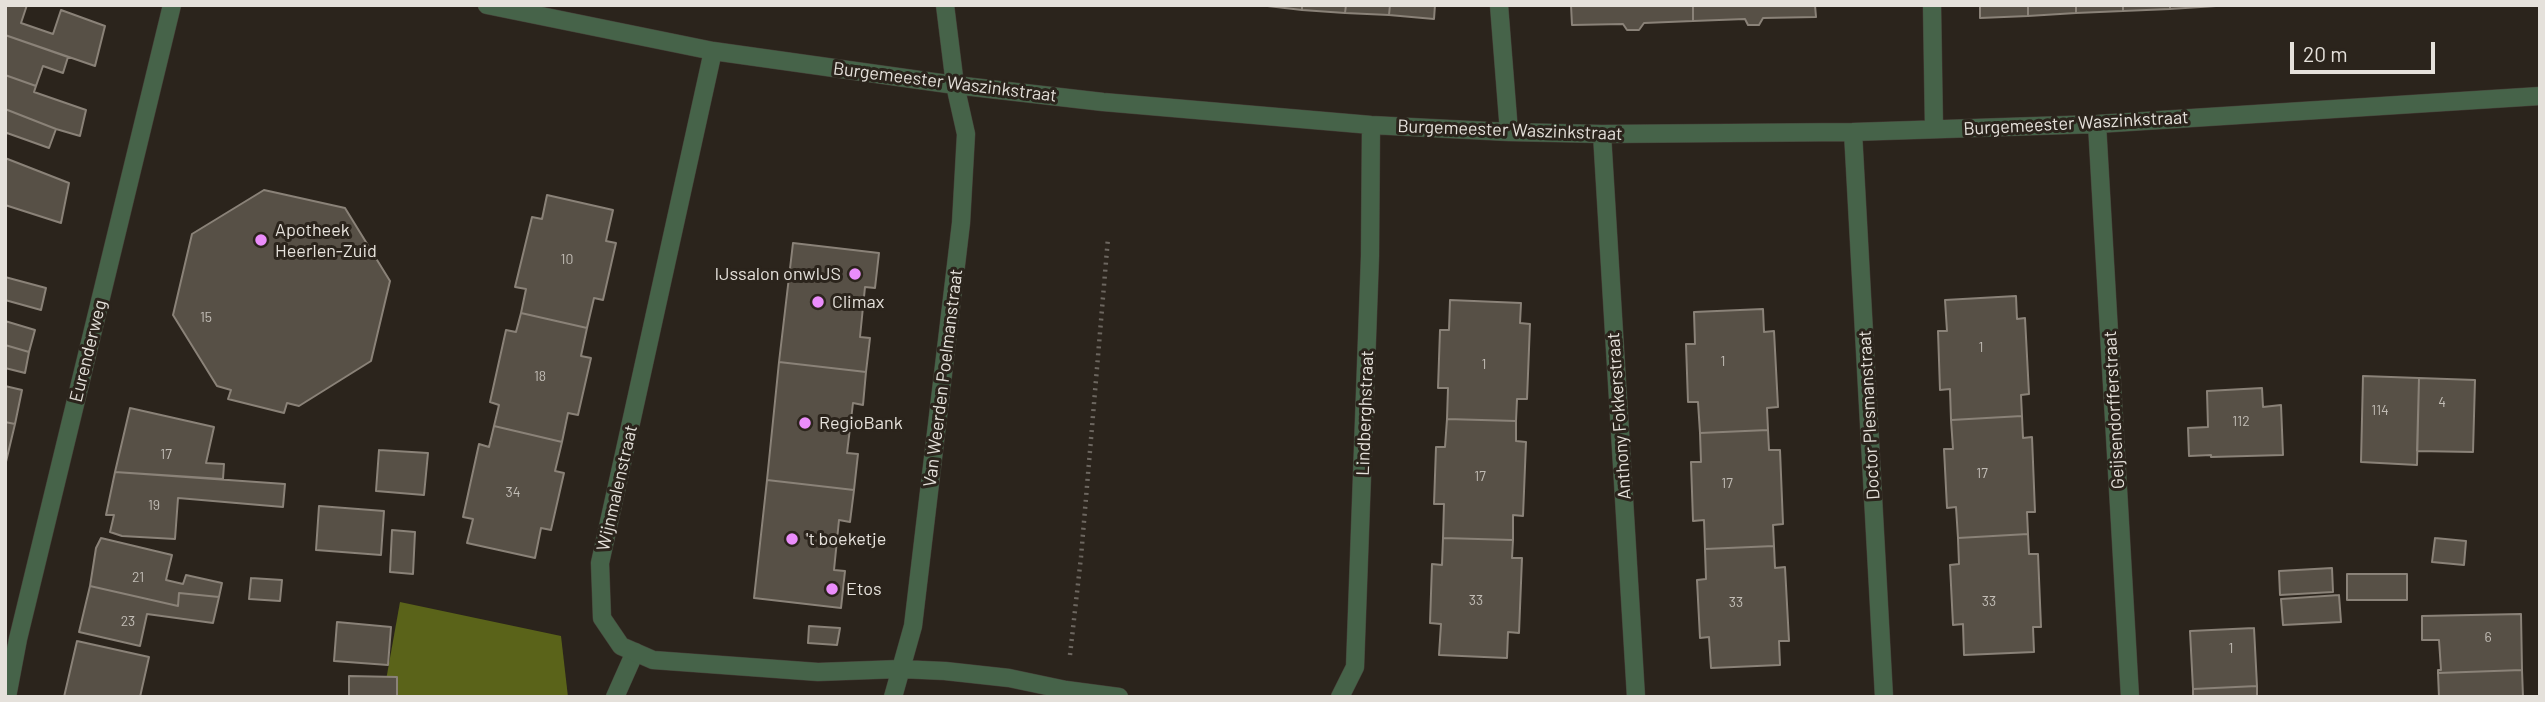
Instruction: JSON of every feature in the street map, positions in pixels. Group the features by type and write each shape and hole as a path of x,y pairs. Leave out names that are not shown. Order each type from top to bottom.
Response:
{"street":[{"name":"Eurenderweg","path":"6,697 172,5"},
{"name":"Burgemeester Waszinkstraat","path":"487,5 713,51 955,85 1103,102 1371,125 1508,132 1853,132 2097,124 2540,96"},
{"name":"Van Weerden Poelmanstraat","path":"892,697 914,626 961,223 966,134 955,85 945,5"},
{"path":"1499,5 1508,132"},
{"path":"1932,5 1934,129"},
{"name":"Wijnmalenstraat","path":"713,51 600,563 602,618 621,646 653,660 818,672 900,669"},
{"name":"Geijsendorfferstraat","path":"2097,124 2130,697"},
{"name":"Lindberghstraat","path":"1340,697 1355,667 1370,256 1371,125"},
{"name":"Doctor Plesmanstraat","path":"1853,132 1884,697"},
{"name":"Anthony Fokkerstraat","path":"1602,134 1636,697"},
{"path":"615,697 635,652"},
{"path":"900,669 1009,678 1066,690 1119,697"}],"path":[{"path":"1066,690 1081,558 1108,238"}],"green space":[{"path":"400,602 561,636 568,697 383,697"}],"building":[{"path":"5,5 27,5 21,23 53,34 61,10 105,26 95,66 5,35"},
{"path":"1259,5 1302,5 1302,10"},
{"path":"1302,5 1346,5 1345,13 1302,10"},
{"path":"1346,5 1390,5 1389,15 1345,13"},
{"path":"1390,5 1435,5 1434,19 1389,15"},
{"path":"1571,5 1693,5 1693,21 1644,23 1639,30 1627,30 1623,24 1572,25"},
{"path":"1693,5 1815,5 1816,17 1763,18 1759,25 1748,25 1745,19 1693,21"},
{"path":"1980,5 2028,5 2028,16 1980,18"},
{"path":"2028,5 2076,5 2076,13 2028,16"},
{"path":"2076,5 2123,5 2123,11 2076,13"},
{"path":"2123,5 2170,5 2170,9 2123,11"},
{"path":"2170,5 2216,5 2216,6 2170,9"},
{"path":"5,35 68,57 63,73 43,66 36,86 5,75"},
{"path":"5,75 36,86 34,92 86,110 80,136 5,109"},
{"path":"5,109 56,129 49,148 7,133 5,136"},
{"path":"5,158 69,183 61,223 5,205"},
{"path":"264,190 345,208 390,281 371,361 299,406 287,403 284,413 228,399 231,390 217,386 173,315 192,234"},
{"path":"547,195 613,210 606,241 616,243 603,300 594,298 587,328 521,313 526,289 515,287 532,217 542,219"},
{"path":"793,243 879,253 875,288 865,287 860,337 870,338 866,372 779,362"},
{"path":"5,277 46,288 41,310 5,300"},
{"path":"2016,296 2017,319 2025,318 2029,394 2021,395 2022,416 1951,420 1950,389 1940,390 1938,331 1947,331 1945,300"},
{"path":"1450,300 1521,303 1520,323 1530,324 1527,399 1517,399 1516,421 1447,419 1448,388 1438,388 1440,330 1449,330"},
{"path":"1763,309 1764,332 1774,331 1778,407 1767,408 1768,430 1700,433 1698,402 1688,402 1686,344 1695,344 1694,312"},
{"path":"521,313 587,328 581,356 591,358 578,415 568,413 562,442 494,426 499,405 490,402 506,330 516,332"},
{"path":"5,321 35,330 29,352 5,345"},
{"path":"5,345 29,352 25,373 5,368"},
{"path":"779,362 866,372 863,405 853,403 847,453 858,454 854,490 767,480"},
{"path":"2363,376 2419,378 2417,465 2361,462"},
{"path":"2419,378 2475,380 2473,452 2417,451"},
{"path":"5,386 22,390 15,424 5,422"},
{"path":"2262,388 2263,407 2281,405 2283,455 2189,456 2188,428 2208,427 2207,391"},
{"path":"130,408 214,427 206,463 224,464 223,479 115,472"},
{"path":"2022,416 2023,438 2032,437 2035,512 2027,512 2028,534 1958,538 1956,507 1947,508 1944,449 1953,449 1951,420"},
{"path":"1447,419 1516,421 1516,441 1526,442 1523,516 1513,515 1513,540 1443,538 1444,504 1434,504 1436,447 1445,447"},
{"path":"5,422 15,424 5,466"},
{"path":"494,426 562,442 555,471 564,473 551,530 541,528 535,558 467,543 473,519 463,517 479,444 489,447"},
{"path":"1768,430 1769,450 1780,450 1783,524 1773,525 1774,546 1705,549 1704,520 1693,521 1691,462 1701,462 1700,433"},
{"path":"379,450 428,453 424,495 376,491"},
{"path":"115,472 285,484 283,507 178,498 175,539 122,536 110,532 114,515 106,515"},
{"path":"767,480 854,490 850,522 839,520 834,570 845,571 841,608 754,598"},
{"path":"319,506 384,511 381,555 316,550"},
{"path":"392,530 415,532 413,574 390,572"},
{"path":"2028,534 2029,554 2038,554 2041,627 2033,627 2034,652 1964,655 1963,624 1953,625 1950,565 1959,564 1958,538"},
{"path":"101,538 172,555 166,580 183,584 186,575 222,583 219,597 179,593 178,606 90,586 96,548"},
{"path":"1443,538 1513,540 1512,558 1522,558 1519,633 1508,632 1507,658 1439,655 1441,624 1430,623 1432,564 1442,565"},
{"path":"2435,538 2466,541 2464,565 2432,562"},
{"path":"1774,546 1775,568 1785,567 1789,641 1779,641 1780,665 1711,668 1709,637 1700,638 1697,580 1706,579 1705,549"},
{"path":"2332,568 2333,592 2280,595 2279,571"},
{"path":"2347,574 2407,574 2407,600 2347,600"},
{"path":"251,578 282,580 280,601 249,599"},
{"path":"90,586 178,606 179,593 219,597 213,623 147,614 140,646 79,632"},
{"path":"2339,595 2341,622 2283,625 2281,599"},
{"path":"2521,614 2522,670 2438,673 2438,670 2441,670 2439,640 2422,640 2422,616"},
{"path":"337,622 391,627 388,665 334,661"},
{"path":"809,626 840,628 837,645 808,643"},
{"path":"2254,628 2257,686 2193,689 2190,631"},
{"path":"77,641 149,657 140,697 64,697"},
{"path":"2522,670 2523,697 2439,697 2438,673"},
{"path":"349,676 397,677 397,697 349,697"},
{"path":"2257,686 2257,697 2193,697 2193,689"}],"place":[{"name":"Apotheek Heerlen-Zuid","path":"261,240"},
{"name":"IJssalon onwIJS","path":"855,274"},
{"name":"Climax","path":"818,302"},
{"name":"RegioBank","path":"805,423"},
{"name":"'t boeketje","path":"792,539"},
{"name":"Etos","path":"832,589"}]}
